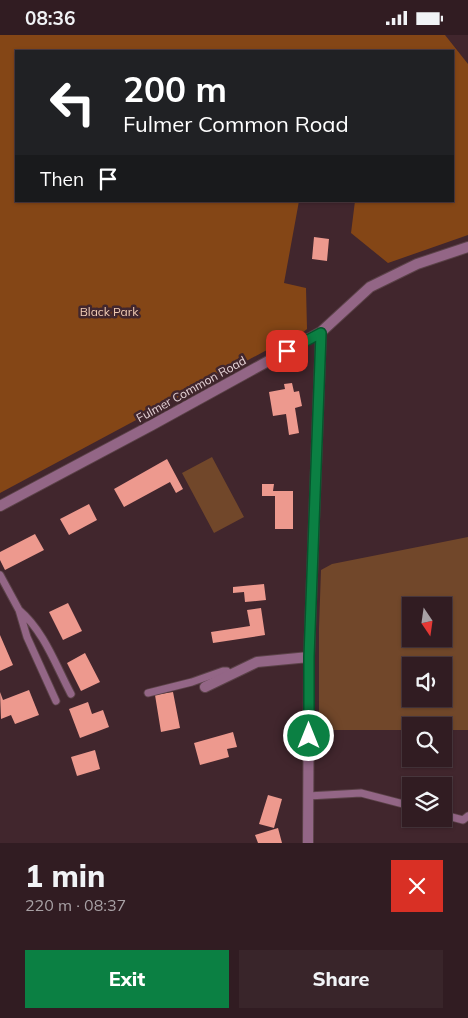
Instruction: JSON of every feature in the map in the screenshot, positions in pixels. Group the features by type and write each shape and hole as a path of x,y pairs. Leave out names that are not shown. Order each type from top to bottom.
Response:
{"street":[{"name":"Fulmer Common Road","path":"0,506 321,333 370,287 418,264 468,247"},
{"path":"308,843 309,657 321,333"},
{"path":"205,687 257,662 309,657"}],"lane":[{"path":"0,575 19,610 27,637 56,701"},
{"path":"19,610 38,630 71,694"},
{"path":"148,693 192,682 222,671 227,671 230,675"},
{"path":"308,796 361,793 402,804"},
{"path":"452,817 463,820 468,817"}],"shaded area":[{"path":"212,457 244,517 214,533 182,473"},
{"path":"468,537 468,730 452,730 452,717 402,717 402,730 319,730 321,570 332,564"}],"green space":[{"name":"Black Park","path":"0,35 445,35 468,64 468,235 388,263 351,233 355,202 454,202 454,50 15,50 15,202 299,202 284,283 306,288 307,329 296,338 265,351 0,493"}],"building":[{"path":"314,237 329,239 327,261 312,259"},
{"path":"292,383 294,392 299,391 302,406 295,408 299,433 289,435 286,414 273,416 269,392 285,389 284,384"},
{"path":"167,459 183,489 176,493 170,482 124,507 114,489"},
{"path":"262,484 274,484 273,491 293,491 293,529 275,529 275,496 262,496"},
{"path":"89,504 97,520 69,535 60,519"},
{"path":"35,534 44,550 5,570 0,560 0,552"},
{"path":"264,584 266,600 245,602 244,592 233,593 233,587"},
{"path":"68,603 82,631 63,640 49,612"},
{"path":"261,608 265,635 213,643 211,632 250,626 247,610"},
{"path":"0,635 13,665 0,671"},
{"path":"85,653 100,682 81,691 67,663"},
{"path":"29,690 39,715 15,724 11,715 1,719 0,692 3,700"},
{"path":"173,692 180,728 161,732 155,695"},
{"path":"88,702 92,714 103,710 109,727 80,738 69,709"},
{"path":"233,732 237,747 227,749 229,757 200,765 194,743"},
{"path":"95,750 100,769 77,776 71,757"},
{"path":"268,795 282,799 274,828 259,824"},
{"path":"278,828 282,843 258,843 255,835"}],"route":[{"path":"287,351 321,333 309,657 309,736"}]}
